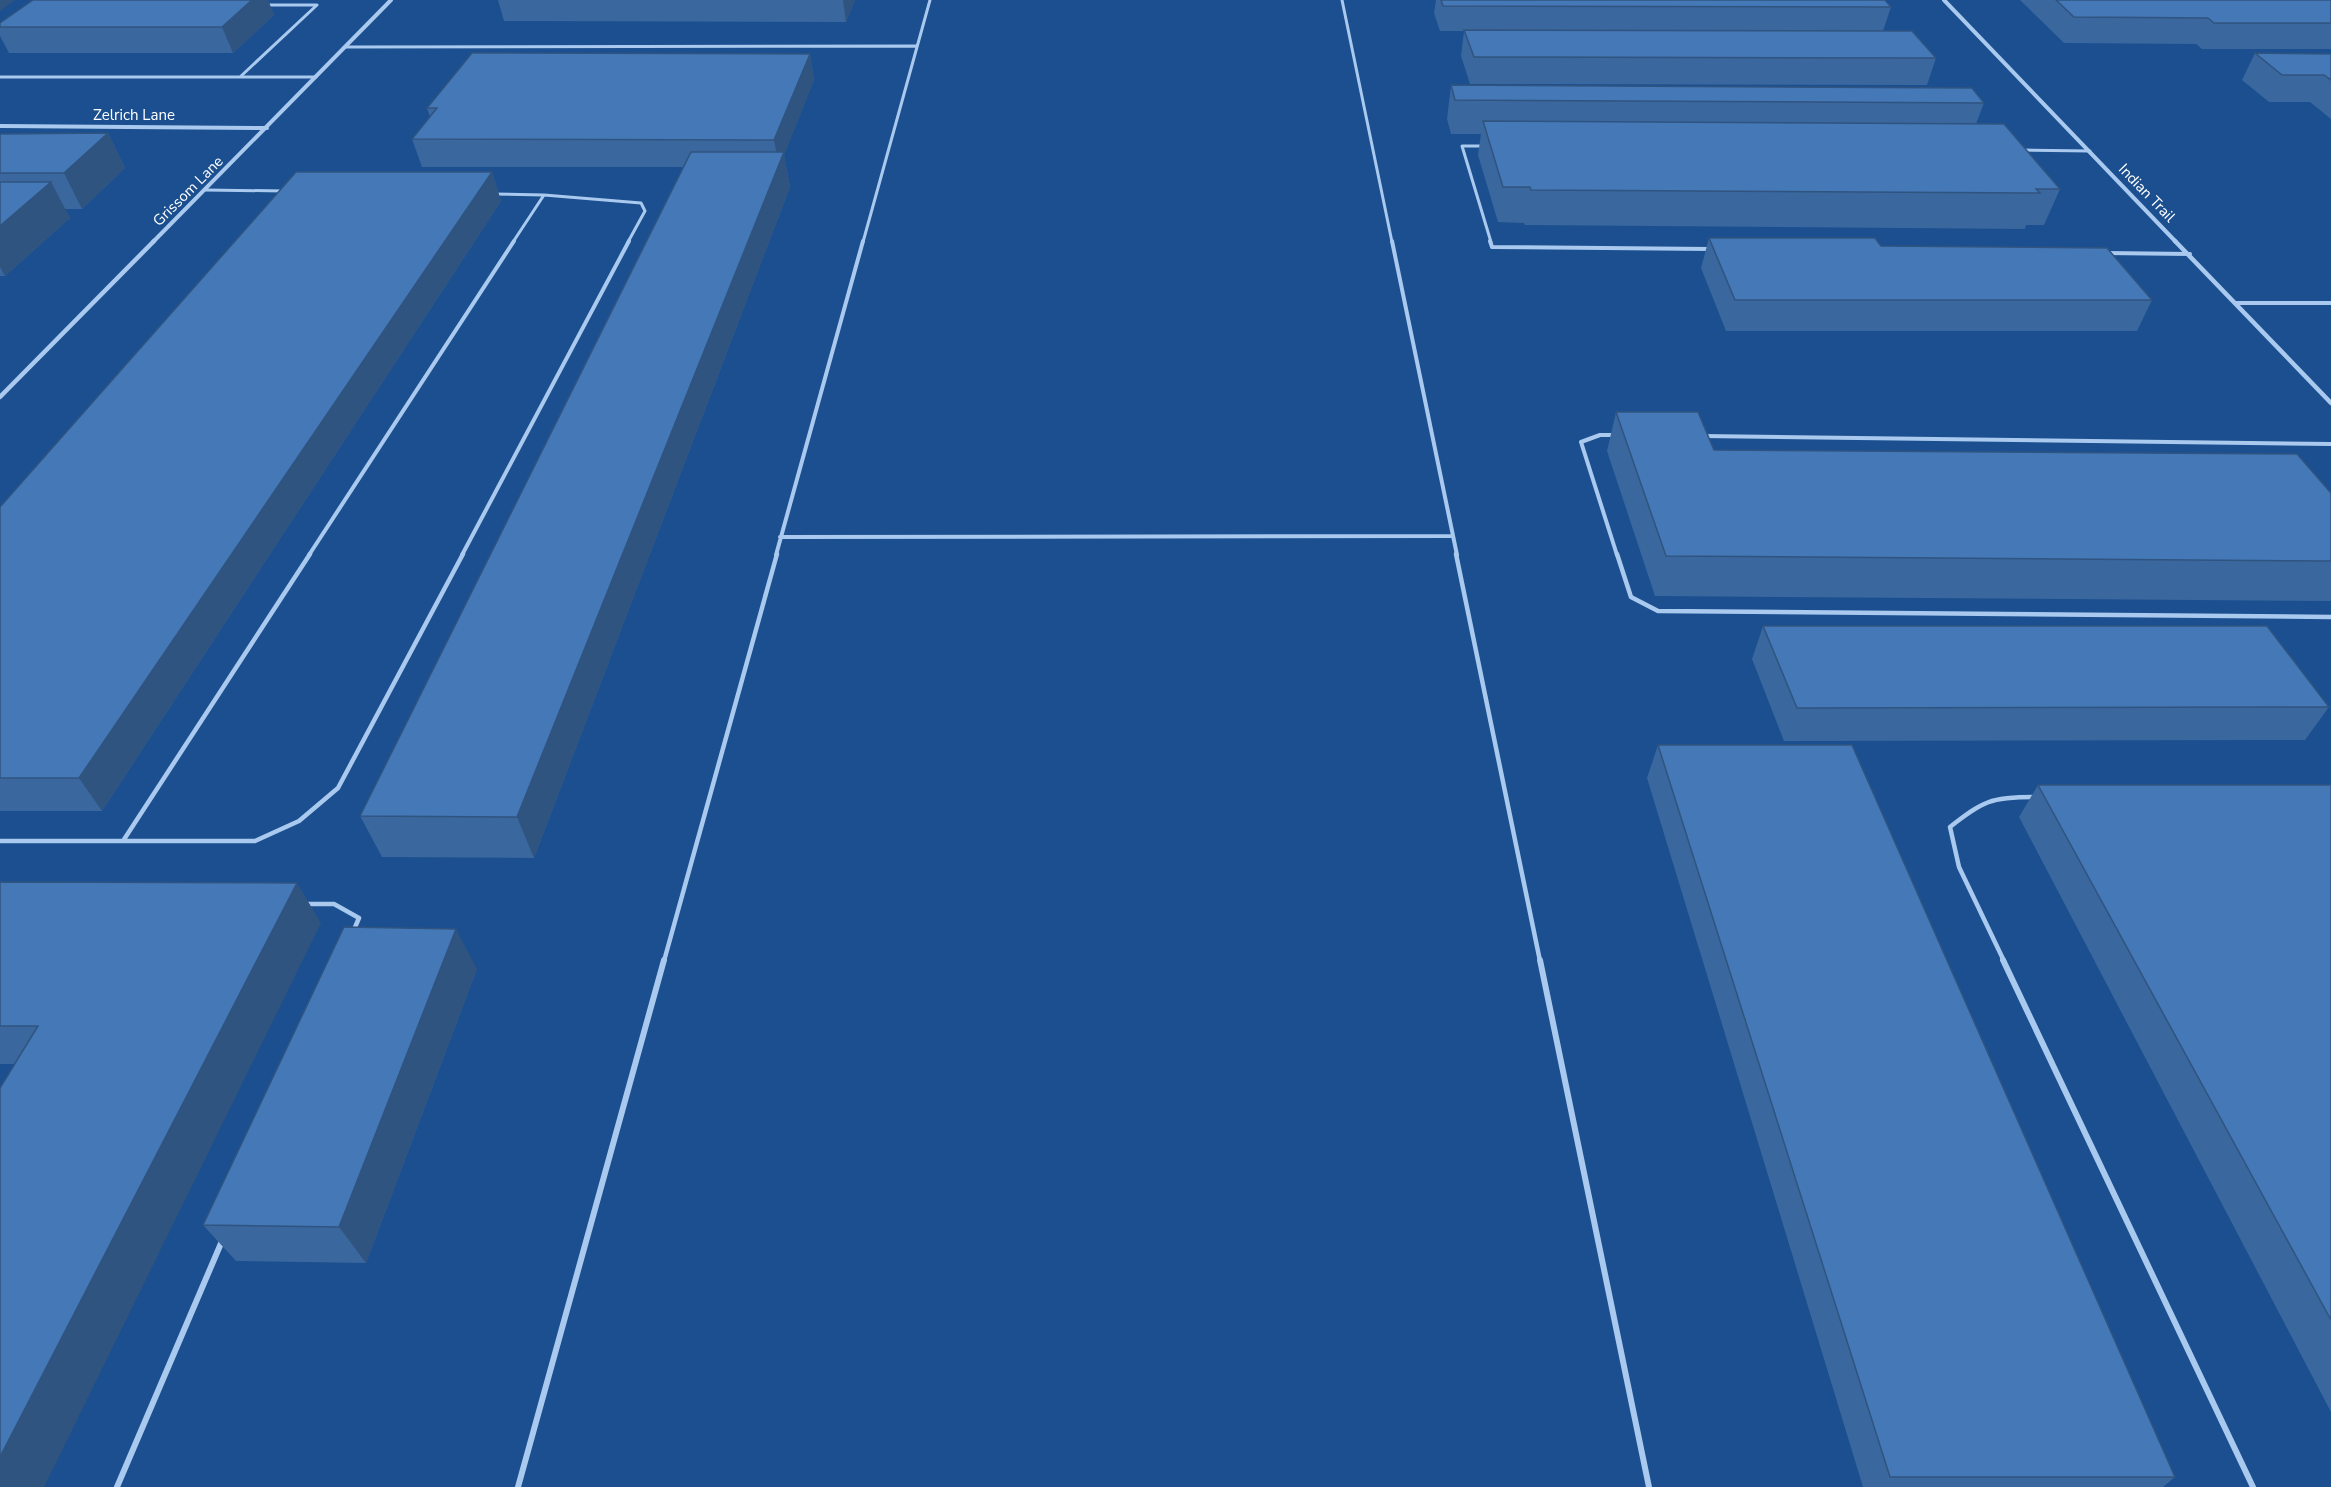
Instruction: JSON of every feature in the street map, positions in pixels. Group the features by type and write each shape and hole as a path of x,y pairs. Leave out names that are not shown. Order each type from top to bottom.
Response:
{"street":[{"name":"Grissom Lane","path":"0,397 391,0"},
{"name":"Indian Trail","path":"1944,0 2331,403"},
{"name":"Zelrich Lane","path":"0,126 267,128"}],"lane":[{"path":"518,1487 930,0"},
{"path":"1342,0 1648,1487"},
{"path":"240,77 317,5 260,5"},
{"path":"345,47 916,46"},
{"path":"0,77 316,77"},
{"path":"1486,146 1462,146 1492,247 1717,249"},
{"path":"2013,150 2090,152"},
{"path":"205,190 291,191 283,200"},
{"path":"0,841 255,841 299,822 338,788 645,211 641,203 544,195 486,194"},
{"path":"123,841 544,195"},
{"path":"2095,253 2190,254"},
{"path":"2236,303 2331,303"},
{"path":"1623,435 1600,435 1581,442 1631,597 1658,611 2331,617"},
{"path":"1694,436 2331,444"},
{"path":"780,537 1451,536"},
{"path":"2041,797 2006,797 1978,805 1950,827 1959,867 2253,1487"},
{"path":"298,904 334,904 359,918 350,940"},
{"path":"117,1487 224,1235"}],"building":[{"path":"33,0 252,0 222,27 0,27 0,23"},
{"path":"1441,0 1885,0 1891,7 1443,6"},
{"path":"2056,0 2331,0 2331,23 2214,23 2208,18 2074,17"},
{"path":"1464,30 1912,31 1936,58 1474,57"},
{"path":"472,53 810,54 774,140 412,139 437,108 427,108"},
{"path":"2255,53 2331,54 2331,80 2324,75 2282,75"},
{"path":"1451,85 1972,88 1984,103 1455,100"},
{"path":"1483,121 2004,124 2060,189 2036,189 2040,193 1531,190 1530,187 1503,187"},
{"path":"108,133 64,173 0,173 0,134"},
{"path":"691,152 784,152 517,817 360,816"},
{"path":"296,172 492,172 79,778 0,778 0,507"},
{"path":"0,182 51,182 0,226"},
{"path":"1709,238 1875,238 1881,246 2107,248 2152,300 1735,300"},
{"path":"1616,412 1698,412 1714,450 2297,454 2331,493 2331,561 1666,556"},
{"path":"1763,626 2267,626 2329,707 1797,708"},
{"path":"1658,745 1852,745 2175,1477 1890,1477"},
{"path":"2038,785 2331,785 2331,1320"},
{"path":"0,882 297,883 0,1457 0,1088 38,1026 0,1026"},
{"path":"344,927 456,929 339,1227 203,1225"}]}
